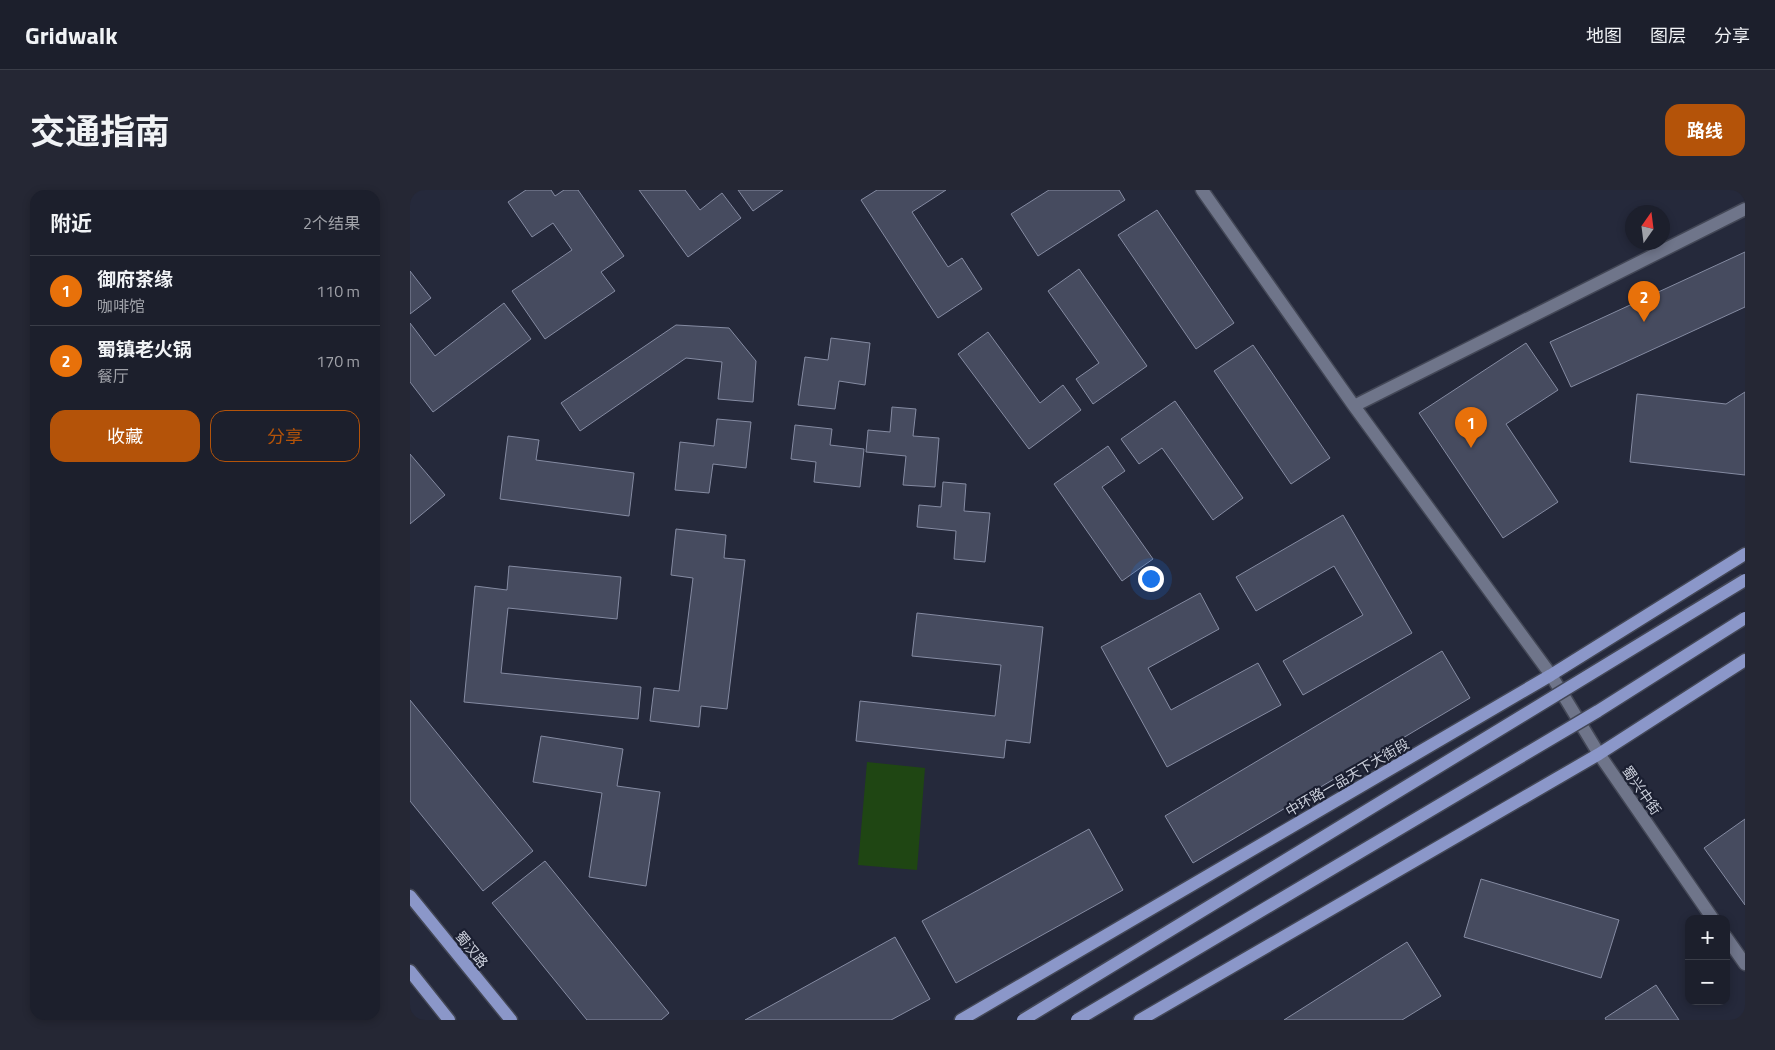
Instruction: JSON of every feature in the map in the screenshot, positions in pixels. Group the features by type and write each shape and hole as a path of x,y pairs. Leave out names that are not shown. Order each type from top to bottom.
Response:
{"main road":[{"name":"中环路一品天下大街段","path":"961,1020 1551,675 1745,554"},
{"path":"1024,1020 1745,580"},
{"path":"1077,1020 1598,711 1745,618"},
{"path":"1140,1020 1599,754 1745,660"},
{"name":"蜀汉路","path":"410,896 512,1020"},
{"path":"410,971 449,1020"}],"street":[{"name":"蜀兴中街","path":"1202,190 1354,406 1551,675 1599,754 1711,915"},
{"path":"1354,406 1745,209"},
{"path":"1730,943 1745,964"}],"green space":[{"path":"867,762 925,768 917,870 858,865"}],"building":[{"path":"526,190 551,190 555,196 564,190 578,190 624,256 601,272 615,291 545,339 512,291 572,250 553,223 532,237 508,202"},
{"path":"639,190 685,190 700,210 722,193 741,218 688,257"},
{"path":"738,190 783,190 753,211"},
{"path":"877,190 946,190 912,212 948,267 962,258 982,289 938,318 861,200"},
{"path":"1049,190 1119,190 1125,200 1038,256 1011,214"},
{"path":"1157,210 1234,323 1196,349 1118,235"},
{"path":"1745,252 1745,307 1571,387 1550,342"},
{"path":"1079,269 1147,366 1093,404 1076,379 1099,363 1048,291"},
{"path":"410,271 431,298 410,314"},
{"path":"504,303 531,339 433,412 410,382 410,323 435,356"},
{"path":"676,325 729,328 756,361 753,402 718,399 722,362 686,358 580,431 561,403"},
{"path":"988,332 1040,403 1063,385 1081,410 1029,449 958,354"},
{"path":"831,338 870,343 865,385 839,381 835,409 798,405 805,357 828,360"},
{"path":"1526,343 1558,390 1506,424 1558,502 1503,538 1419,413"},
{"path":"1253,345 1330,458 1291,484 1214,371"},
{"path":"1745,392 1745,475 1630,462 1637,394 1726,404"},
{"path":"1175,401 1243,498 1213,520 1162,448 1139,464 1121,439"},
{"path":"892,407 916,409 913,436 939,438 935,487 903,485 906,456 866,452 868,430 890,432"},
{"path":"717,419 751,422 746,468 713,464 709,493 675,490 680,442 714,446"},
{"path":"795,425 832,429 830,445 864,449 860,487 814,482 816,462 791,459"},
{"path":"508,436 539,440 536,460 634,473 629,516 500,499"},
{"path":"1108,446 1125,471 1102,487 1153,559 1122,581 1054,484"},
{"path":"410,454 445,495 410,524"},
{"path":"943,482 966,484 964,511 990,513 985,562 954,559 956,531 917,527 919,505 941,507"},
{"path":"1343,515 1412,633 1303,695 1283,661 1363,615 1334,566 1256,611 1236,577"},
{"path":"676,529 726,535 724,558 745,560 727,709 701,706 699,727 650,721 654,688 679,691 693,578 671,575"},
{"path":"509,566 621,577 617,619 508,608 501,673 641,687 638,719 464,702 475,586 507,590"},
{"path":"1200,593 1219,629 1148,668 1171,710 1258,663 1281,705 1167,767 1101,647"},
{"path":"917,613 1043,627 1030,743 1006,740 1004,758 856,741 860,701 995,716 1001,665 912,656"},
{"path":"1442,651 1470,698 1193,863 1165,816"},
{"path":"410,700 533,851 483,891 410,801"},
{"path":"541,736 623,749 617,786 660,792 646,886 589,877 602,793 533,782"},
{"path":"1745,819 1745,905 1704,848"},
{"path":"1089,829 1123,890 956,983 922,921"},
{"path":"545,861 669,1013 661,1020 587,1020 492,903"},
{"path":"1481,879 1619,920 1601,978 1464,937"},
{"path":"895,937 930,999 891,1020 745,1020"},
{"path":"1407,942 1441,996 1402,1020 1284,1020"},
{"path":"1656,985 1679,1020 1606,1020 1605,1018"}],"place":[{"name":"蜀镇老火锅","path":"1644,322"},
{"name":"御府茶缘","path":"1471,448"}]}
